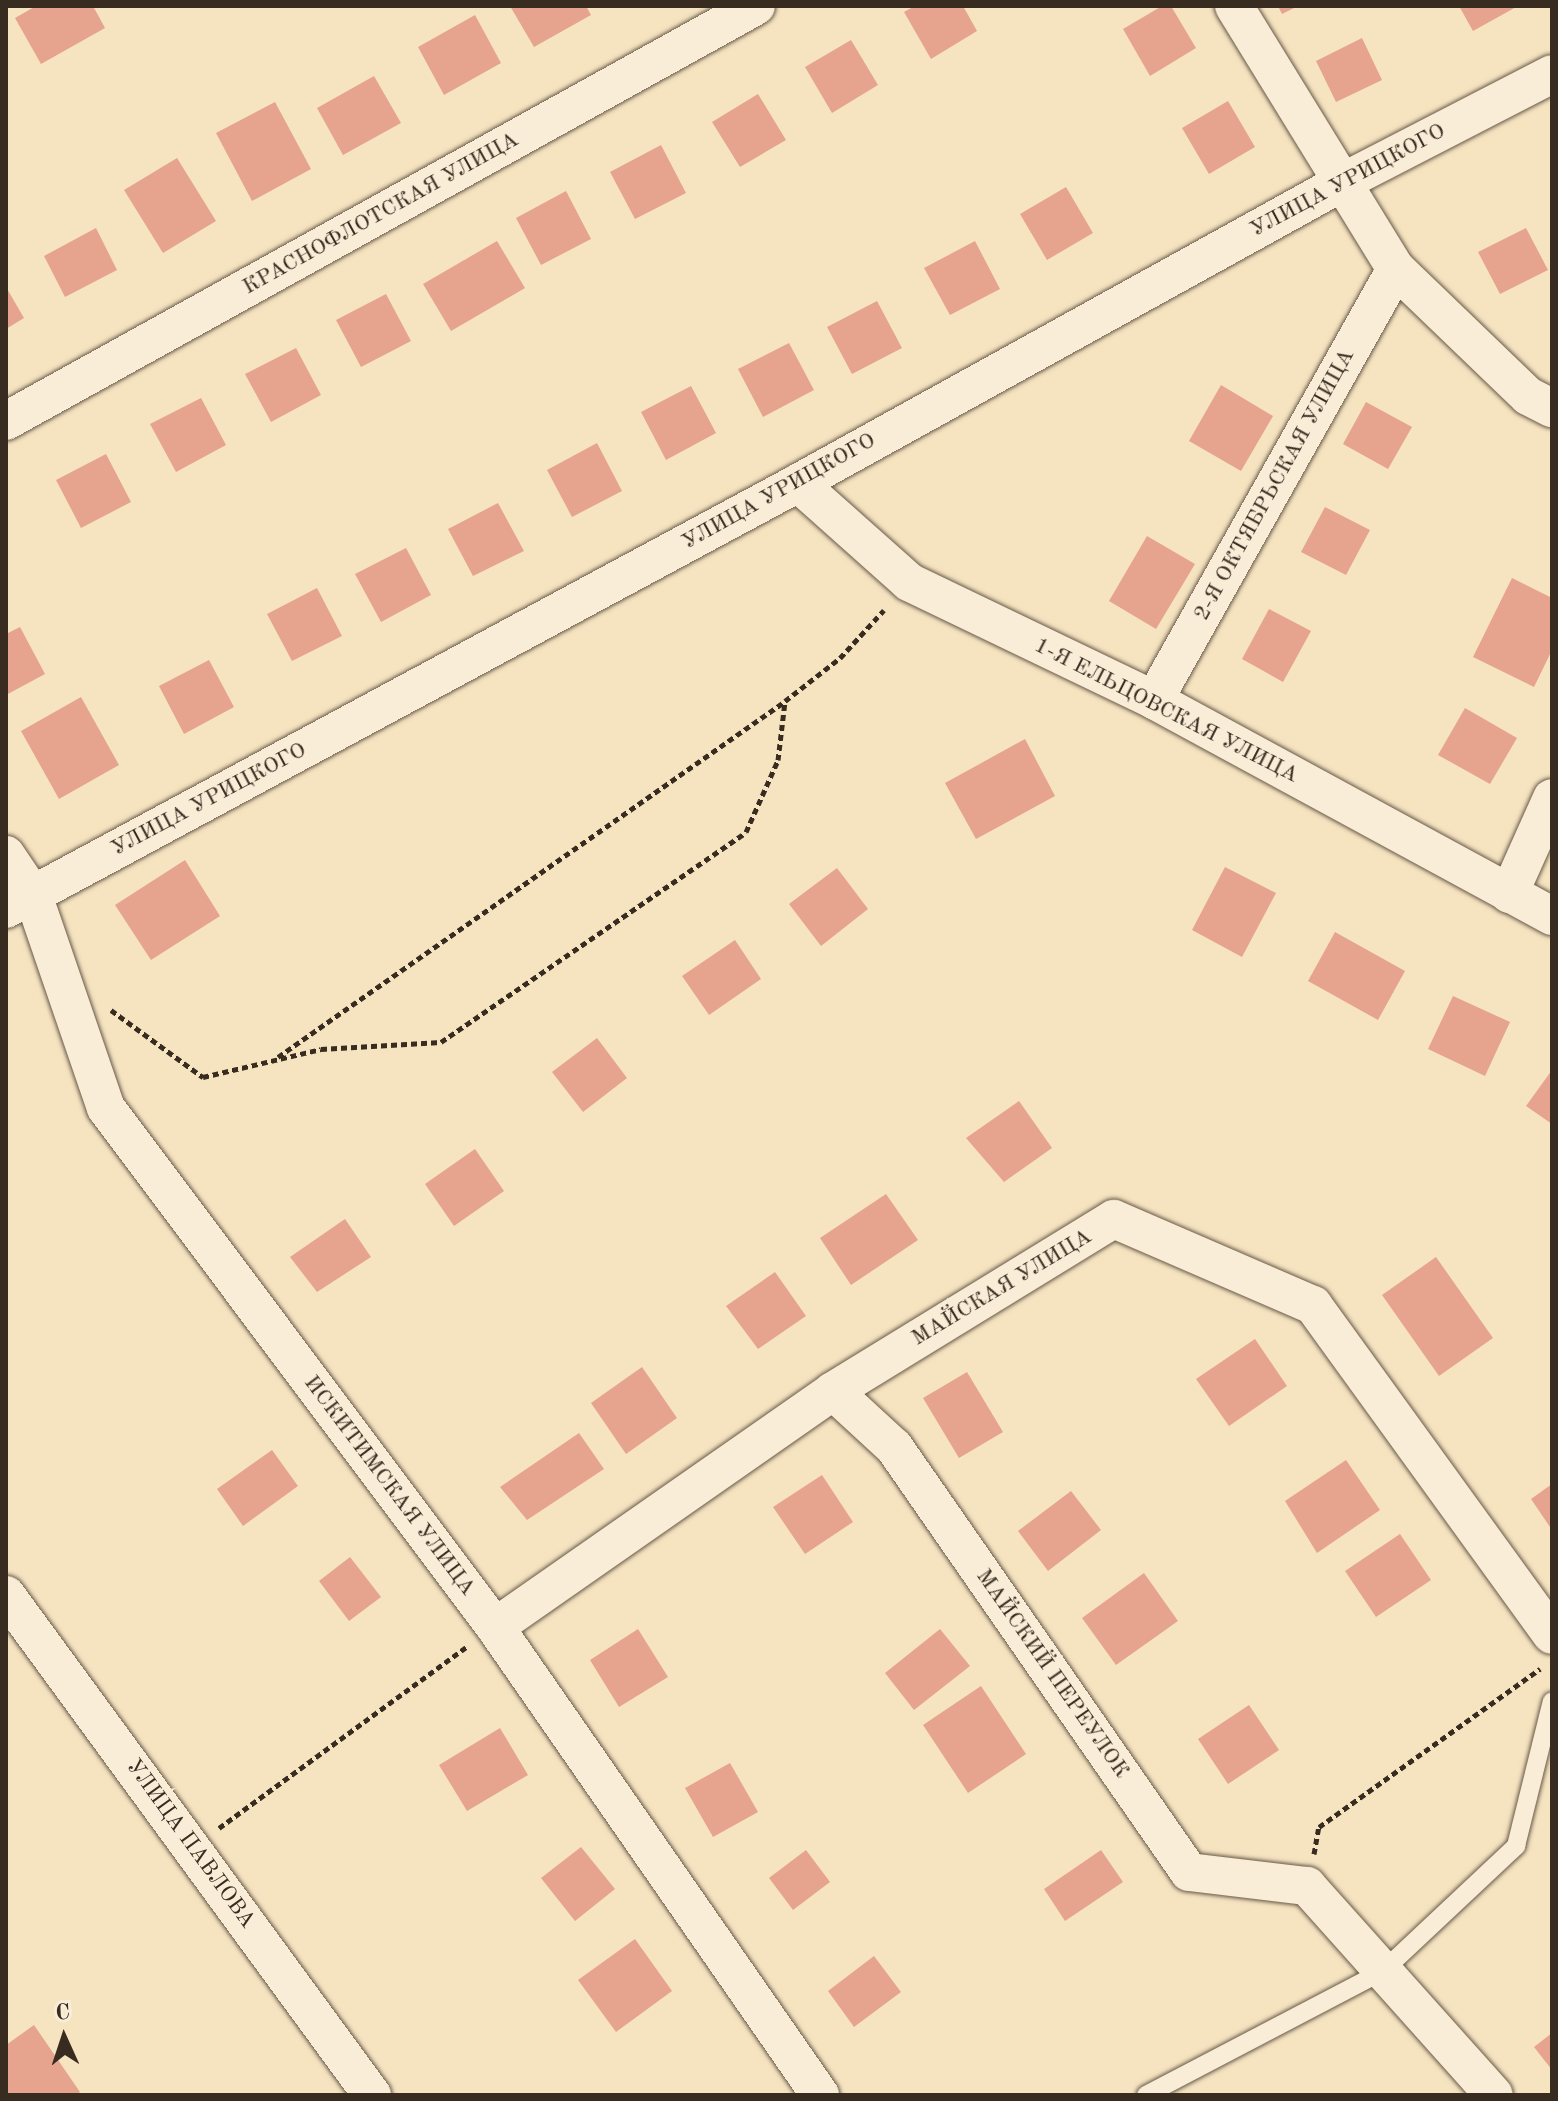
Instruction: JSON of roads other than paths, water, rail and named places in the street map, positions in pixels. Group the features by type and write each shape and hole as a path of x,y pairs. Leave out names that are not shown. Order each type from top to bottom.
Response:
{"street":[{"name":"КРАСНОФЛОТСКАЯ УЛИЦА","path":"6,421 756,6"},
{"path":"1234,6 1396,269 1528,396 1552,408"},
{"name":"УЛИЦА УРИЦКОГО","path":"19,902 798,483 1341,183 1552,74"},
{"name":"2-Я ОКТЯБРЬСКАЯ УЛИЦА","path":"1154,700 1396,269"},
{"name":"1-Я ЕЛЬЦОВСКАЯ УЛИЦА","path":"798,483 909,582 1154,700 1552,916"},
{"path":"1509,894 1552,798"},
{"name":"ИСКИТИМСКАЯ УЛИЦА","path":"6,855 19,902 106,1108 495,1627 820,2095"},
{"name":"МАЙСКАЯ УЛИЦА","path":"495,1627 833,1391 1114,1219 1313,1305 1552,1635"},
{"name":"МАЙСКИЙ ПЕРЕУЛОК","path":"833,1391 894,1447 1189,1872 1307,1886 1383,1971"},
{"name":"УЛИЦА ПАВЛОВА","path":"6,1595 372,2095"},
{"path":"1383,1971 1494,2095"}],"lane":[{"path":"1146,2095 1383,1971 1516,1846 1552,1701"}]}
